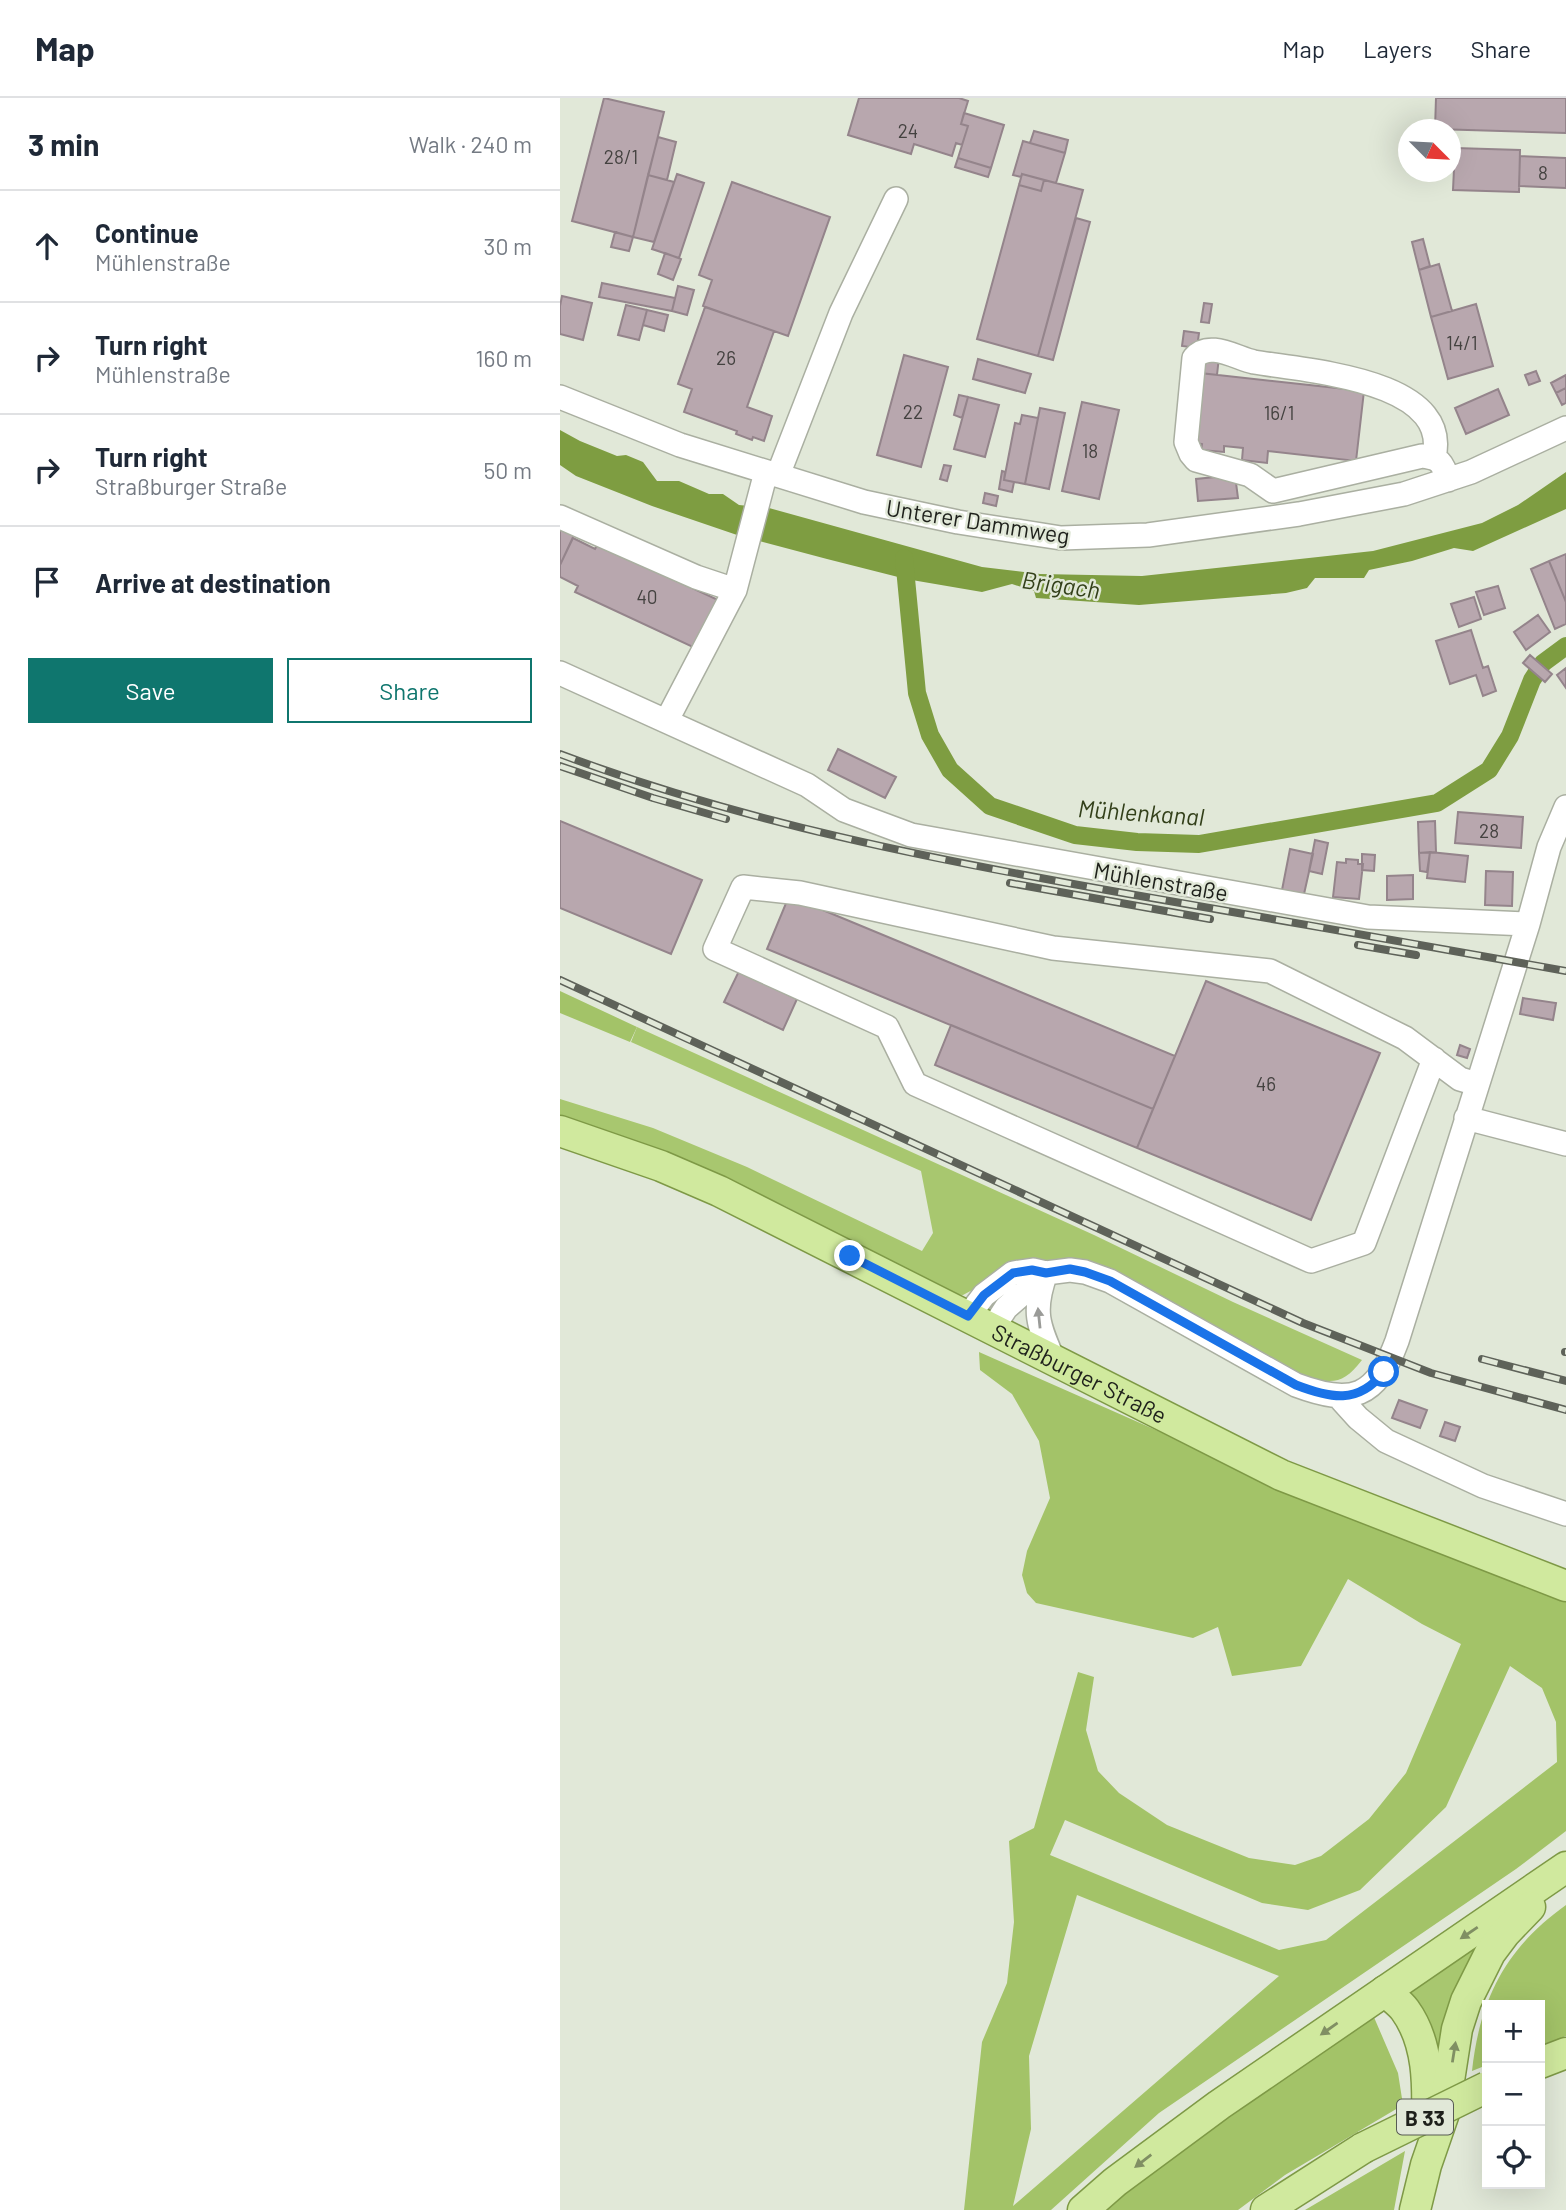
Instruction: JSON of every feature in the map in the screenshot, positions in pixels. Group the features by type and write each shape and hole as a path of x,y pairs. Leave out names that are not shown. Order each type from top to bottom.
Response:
{"main road":[{"name":"Straßburger Straße","path":"560,1131 661,1166 707,1186 1281,1475 1566,1586"},
{"path":"1083,2210 1115,2182 1209,2112 1566,1867"},
{"path":"1415,2210 1426,2165 1444,2113 1457,2029 1477,1976 1505,1933 1566,1873"},
{"path":"1385,1991 1405,2009 1420,2043 1428,2083 1426,2165"},
{"path":"1545,2061 1566,2053"},
{"name":"B 33","path":"1266,2210 1363,2148 1482,2089"}],"street":[{"path":"667,720 735,590 743,556 769,478 841,313 896,199"},
{"path":"1434,457 1437,444 1435,431 1419,407 1374,383 1244,360 1222,352 1206,350 1199,352 1194,358 1186,443 1191,454 1205,464 1250,475 1273,491 1422,456 1434,457 1442,464 1448,480"},
{"name":"Unterer Dammweg","path":"560,397 769,478 958,522 1061,538 1148,535 1299,514 1404,494 1471,472 1566,428"},
{"path":"560,517 696,578 735,590"},
{"name":"Mühlenstraße","path":"560,673 807,785 844,810 911,835 1368,917 1528,924"},
{"path":"980,1322 984,1295 1013,1273 1032,1270 1046,1273 1070,1269 1110,1281 1296,1385 1322,1395 1339,1397 1367,1388 1377,1380 1391,1359 1528,924 1549,847 1566,807"},
{"path":"1434,1059 1364,1243 1311,1262 915,1084 887,1027 715,949 743,887 800,893 1053,948 1270,971 1405,1038 1434,1059 1460,1079 1476,1084"},
{"path":"1466,1118 1566,1144"},
{"path":"1046,1273 1037,1297 1039,1328 1054,1361"},
{"path":"1339,1397 1358,1418 1386,1441 1483,1486 1566,1514"}],"shaded area":[{"path":"560,991 637,1027 630,1042 560,1013"},
{"path":"637,1027 1362,1360 1349,1374 1336,1380 1303,1376 1069,1262 1026,1267 963,1295 952,1294 787,1207 699,1166 560,1120 560,1099 653,1128 747,1167 922,1251 933,1233 921,1171 631,1042"},
{"path":"979,1352 1369,1524 1566,1596 1566,1831 1516,1869 1159,2113 1051,2210 964,2210 982,2042 1007,1983 1014,1922 1009,1841 1034,1828 1078,1672 1094,1677 1086,1730 1098,1771 1119,1793 1167,1825 1249,1858 1295,1865 1321,1856 1369,1819 1406,1773 1461,1644 1422,1624 1348,1579 1301,1666 1232,1676 1218,1627 1193,1638 1036,1603 1027,1593 1022,1575 1027,1551 1050,1498 1039,1441 1012,1394 980,1370","holes":["1510,1666 1542,1688 1556,1722 1557,1762 1326,1940 1279,1950 1050,1855 1065,1820 1262,1903 1308,1910 1360,1890 1446,1807","1077,1895 1279,1976 1013,2206 1031,2129 1029,2056"]},
{"path":"1566,1905 1566,2036 1545,2044 1545,2000 1488,2000 1512,1957 1545,1921"},
{"path":"1497,1929 1444,2069 1408,1992"},
{"path":"1370,2008 1398,2073 1403,2105 1285,2175 1238,2210 1097,2210"},
{"path":"1482,2020 1482,2067 1472,2071"},
{"path":"1405,2151 1394,2210 1305,2210"}],"water":[{"name":"Brigach","path":"560,430 617,456 626,455 643,462 657,481 679,481 709,494 723,494 739,505 769,508 982,567 1040,574 1142,576 1373,551 1482,523 1518,505 1566,472 1566,509 1473,551 1454,548 1369,570 1364,578 1315,578 1307,588 1286,593 1139,605 1036,598 1034,591 1012,584 982,592 906,579 740,536 652,506 576,476 560,465"}],"building":[{"path":"604,98 664,112 633,237 572,221"},
{"path":"859,98 959,98 968,101 961,124 968,126 962,145 956,143 952,156 914,144 911,154 848,135"},
{"path":"1436,98 1566,98 1566,133 1461,130 1461,119 1435,119"},
{"path":"964,113 1004,125 991,168 958,158 968,126 961,124"},
{"path":"1034,131 1068,140 1065,153 1030,143"},
{"path":"658,137 676,142 667,180 648,175"},
{"path":"1023,141 1065,153 1056,183 1022,174 1021,177 1013,175"},
{"path":"1461,148 1520,150 1519,192 1453,190 1453,182 1461,182"},
{"path":"1520,156 1566,158 1566,188 1519,186"},
{"path":"958,158 991,168 988,177 955,167"},
{"path":"677,174 704,183 679,258 652,249"},
{"path":"1022,174 1044,180 1041,191 1019,185"},
{"path":"648,175 674,182 654,242 633,237"},
{"path":"1044,180 1083,190 1038,356 977,339 1019,185 1041,191"},
{"path":"732,182 830,217 788,336 703,306 712,280 699,275"},
{"path":"1076,218 1090,222 1053,360 1038,356"},
{"path":"615,232 633,237 629,251 611,247"},
{"path":"1423,239 1430,266 1419,270 1412,242"},
{"path":"665,253 681,259 673,280 658,274"},
{"path":"1439,264 1452,311 1431,317 1419,270"},
{"path":"602,283 675,298 672,311 599,297"},
{"path":"678,286 694,290 687,315 672,311"},
{"path":"562,296 592,303 583,340 560,334"},
{"path":"1204,303 1212,304 1209,323 1201,322"},
{"path":"1476,304 1493,366 1448,379 1431,317"},
{"path":"626,305 647,310 639,340 618,335"},
{"path":"705,307 774,331 747,407 772,416 764,441 753,437 752,440 736,434 737,431 684,412 692,389 678,384"},
{"path":"647,310 668,315 664,331 643,325"},
{"path":"1184,331 1199,333 1197,348 1182,346"},
{"path":"904,355 948,367 921,467 877,455"},
{"path":"1202,355 1219,357 1217,375 1200,373"},
{"path":"978,359 1031,374 1025,393 973,379"},
{"path":"1536,371 1540,381 1529,385 1525,375"},
{"path":"1200,373 1364,391 1356,461 1268,451 1267,463 1242,460 1243,448 1224,446 1224,452 1201,450 1202,444 1196,443"},
{"path":"1566,375 1566,388 1556,393 1551,383"},
{"path":"1566,388 1566,403 1562,405 1556,393"},
{"path":"1498,389 1509,415 1466,434 1455,408"},
{"path":"959,395 968,397 962,418 954,415"},
{"path":"968,397 999,405 985,457 954,449"},
{"path":"1082,402 1119,410 1099,499 1062,491"},
{"path":"1040,408 1065,413 1049,489 1025,484"},
{"path":"1022,415 1038,418 1025,484 1004,480 1015,423 1020,424"},
{"path":"944,465 951,466 947,481 940,479"},
{"path":"1002,471 1005,472 1004,480 1014,482 1012,492 999,489"},
{"path":"1235,475 1238,498 1198,501 1196,479"},
{"path":"985,493 998,496 996,506 983,503"},
{"path":"560,529 574,535 560,565"},
{"path":"573,538 595,549 598,544 718,600 695,648 575,592 578,586 560,577 560,565"},
{"path":"1566,554 1566,602 1549,561"},
{"path":"1549,561 1566,602 1566,624 1555,629 1531,569"},
{"path":"1498,586 1505,608 1484,615 1476,592"},
{"path":"1474,597 1481,619 1459,627 1451,604"},
{"path":"1538,615 1550,632 1526,650 1514,632"},
{"path":"1471,630 1483,668 1488,666 1496,691 1483,696 1476,675 1450,684 1436,641"},
{"path":"1530,655 1552,674 1545,682 1523,663"},
{"path":"1566,668 1566,688 1557,675"},
{"path":"838,749 896,777 885,798 828,770"},
{"path":"1458,812 1523,817 1521,848 1455,843"},
{"path":"560,821 702,880 671,954 560,908"},
{"path":"1435,821 1436,852 1419,853 1418,822"},
{"path":"1315,840 1328,843 1322,874 1309,871"},
{"path":"1290,849 1313,854 1304,894 1282,890"},
{"path":"1430,852 1427,872 1420,871 1419,853"},
{"path":"1430,852 1468,856 1465,882 1427,878"},
{"path":"1362,854 1375,855 1374,871 1362,870"},
{"path":"1346,859 1358,860 1358,864 1363,864 1359,899 1333,897 1337,862 1346,863"},
{"path":"1486,871 1513,872 1512,906 1485,905"},
{"path":"1413,875 1413,899 1387,900 1387,876"},
{"path":"789,896 1175,1056 1153,1109 767,949"},
{"path":"739,971 797,999 783,1030 724,1002"},
{"path":"1206,981 1380,1053 1311,1220 1137,1148"},
{"path":"1523,998 1556,1003 1553,1020 1520,1014"},
{"path":"951,1025 1153,1109 1137,1148 935,1065"},
{"path":"1460,1045 1470,1049 1467,1058 1457,1055"},
{"path":"1399,1400 1427,1410 1420,1428 1392,1418"},
{"path":"1445,1422 1460,1427 1455,1441 1440,1436"}],"waterway":[{"name":"Mühlenkanal","path":"904,558 917,693 930,735 950,770 990,806 1075,835 1137,842 1199,844 1437,803 1489,770 1510,736 1532,680 1543,663 1566,646"}],"railway":[{"path":"560,754 629,778 770,820 913,853 1566,971"},
{"path":"560,766 653,798 726,819"},
{"path":"1010,883 1210,919"},
{"path":"1358,945 1416,955"},
{"path":"560,980 1303,1323 1431,1373 1566,1410"},
{"path":"1482,1359 1566,1381"}],"route":[{"path":"850,1256 968,1316 984,1295 1013,1273 1032,1270 1046,1273 1070,1269 1085,1272 1110,1281 1296,1385 1322,1395 1339,1397 1353,1394 1367,1388 1384,1372"}]}
